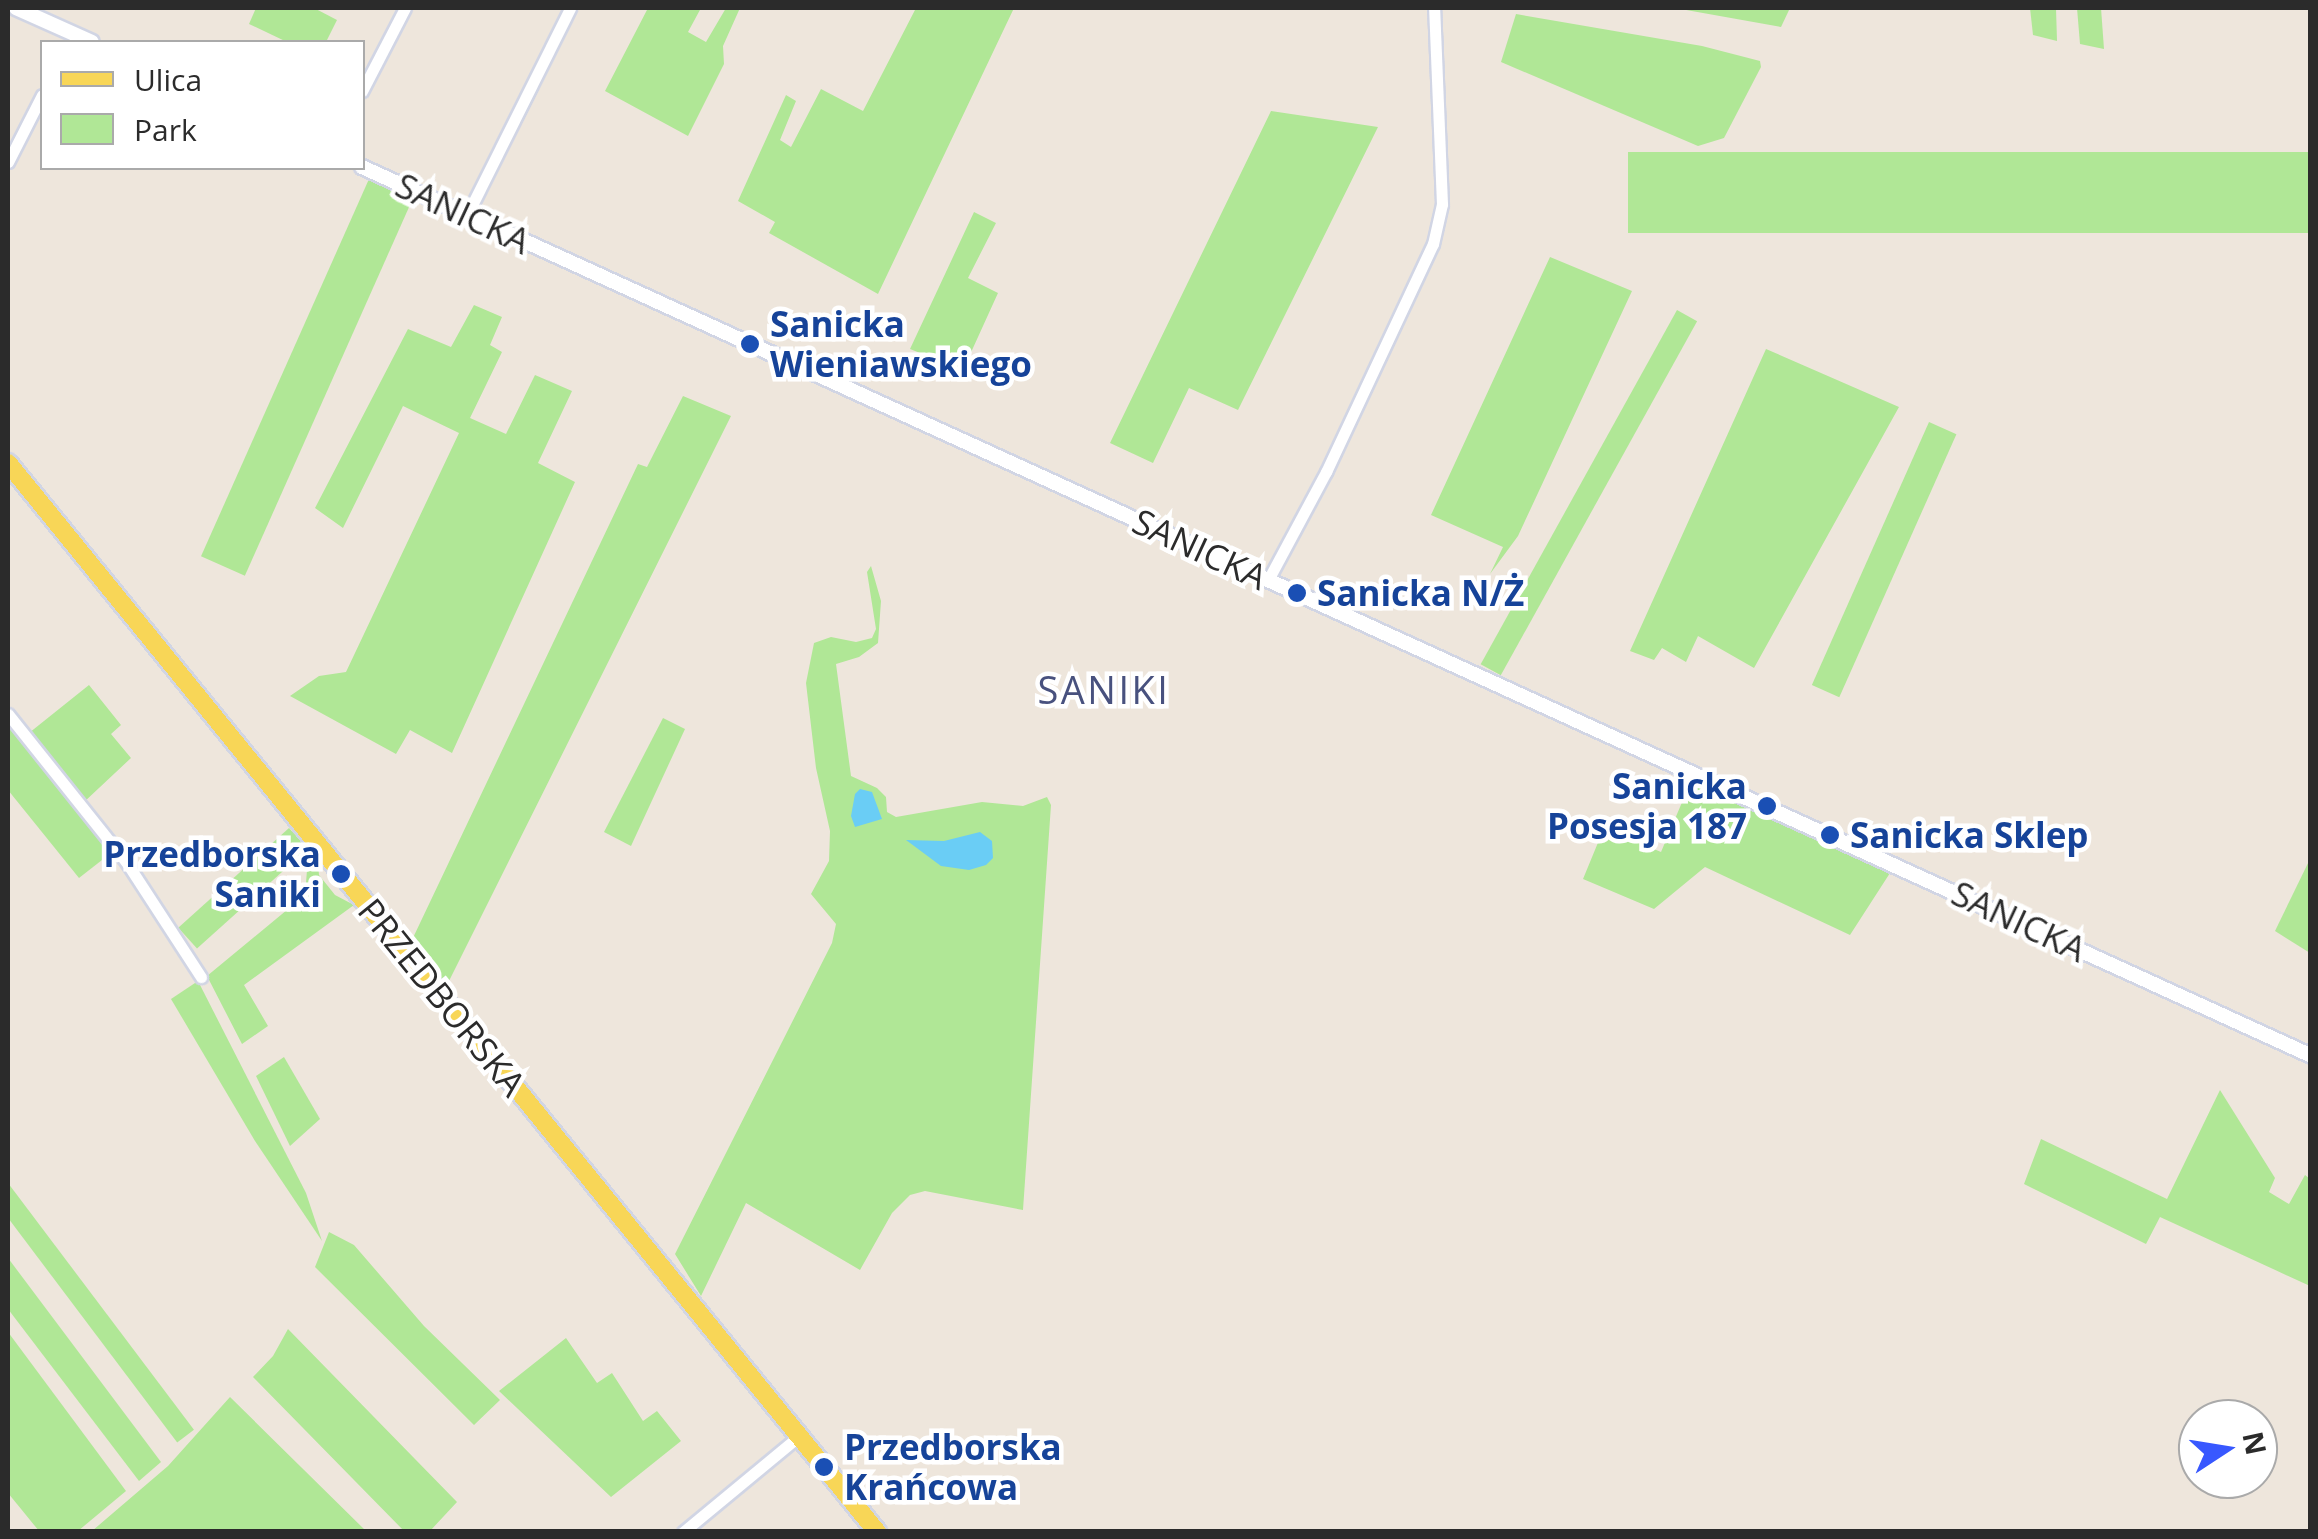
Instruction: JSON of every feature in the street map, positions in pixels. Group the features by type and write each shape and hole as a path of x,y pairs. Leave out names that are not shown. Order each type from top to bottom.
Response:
{"main road":[{"name":"PRZEDBORSKA","path":"8,463 876,1532"}],"street":[{"path":"16,8 72,38"},
{"path":"365,85 405,8"},
{"path":"467,215 570,8"},
{"path":"1268,580 1326,472 1432,244 1442,204 1434,8"},
{"path":"8,162 40,98"},
{"name":"SANICKA","path":"365,168 2310,1054"},
{"path":"8,714 128,864 202,977"},
{"path":"683,1532 799,1436"}],"green space":[{"path":"256,8 314,8 337,20 327,40 283,40 249,24"},
{"path":"648,8 701,8 688,32 706,42 726,8 740,8 723,46 724,64 688,136 605,91"},
{"path":"916,8 1014,8 878,294 769,233 775,222 738,201 786,95 796,101 780,140 791,147 821,89 863,111"},
{"path":"1675,8 1790,8 1781,27"},
{"path":"2030,8 2056,8 2057,41 2033,35"},
{"path":"2077,8 2101,8 2104,49 2080,44"},
{"path":"1516,14 1702,46 1760,61 1761,67 1724,138 1698,146 1501,62"},
{"path":"1271,111 1378,127 1238,410 1189,388 1153,463 1110,443"},
{"path":"1628,152 2310,152 2310,233 1628,233"},
{"path":"369,179 413,199 245,576 201,556"},
{"path":"974,212 996,223 968,278 998,293 963,370 910,349"},
{"path":"1550,257 1632,291 1518,536 1490,574 1503,547 1431,515"},
{"path":"474,305 502,317 490,345 502,352 470,418 506,434 535,375 572,391 538,463 575,482 452,753 410,730 396,754 290,696 319,676 346,672 459,433 403,406 343,528 315,508 408,329 451,347"},
{"path":"1677,310 1697,321 1501,675 1481,664"},
{"path":"1766,349 1899,407 1754,668 1698,636 1686,662 1662,648 1654,660 1630,651"},
{"path":"683,396 731,416 447,985 411,942 638,464 647,467"},
{"path":"1929,422 1956,434 1839,697 1812,685"},
{"path":"871,566 881,601 878,643 859,657 836,664 851,776 877,788 886,797 887,812 896,817 982,802 1023,806 1047,797 1051,805 1023,1210 925,1191 910,1195 892,1213 860,1270 746,1203 701,1296 675,1254 832,943 836,924 811,894 829,861 830,831 816,768 806,683 814,643 831,637 856,642 872,638 876,629 867,572"},
{"path":"89,685 121,725 111,734 131,758 83,803 29,733"},
{"path":"663,718 685,729 631,846 604,832"},
{"path":"8,723 111,853 79,878 8,790"},
{"path":"1691,781 1890,873 1850,935 1705,867 1654,909 1583,879 1604,828 1661,852"},
{"path":"289,828 308,849 197,949 178,928"},
{"path":"2310,859 2310,953 2275,931"},
{"path":"318,863 319,875 335,895 354,905 244,985 268,1026 242,1044 207,976 305,895 307,870"},
{"path":"198,981 306,1193 322,1241 255,1141 171,999"},
{"path":"284,1057 320,1119 290,1146 256,1076"},
{"path":"2220,1090 2275,1178 2269,1192 2289,1204 2305,1175 2310,1179 2310,1286 2160,1217 2146,1244 2024,1184 2041,1139 2167,1199"},
{"path":"8,1183 194,1430 177,1442 8,1218"},
{"path":"329,1232 354,1245 424,1326 500,1400 474,1425 315,1267"},
{"path":"8,1258 161,1462 139,1481 8,1309"},
{"path":"288,1329 457,1502 430,1531 404,1531 253,1377 273,1356"},
{"path":"8,1332 126,1491 78,1531 39,1531 8,1493"},
{"path":"566,1338 597,1383 612,1373 643,1421 657,1411 681,1441 611,1497 499,1391"},
{"path":"230,1397 366,1531 92,1531 168,1466"}],"water":[{"path":"860,789 872,792 882,819 855,827 851,816 855,794"},
{"path":"980,832 992,841 993,858 986,865 969,870 941,866 906,840 944,841"}],"place":[{"name":"Sanicka Wieniawskiego","path":"750,344"},
{"name":"Sanicka N/Ż","path":"1297,593"},
{"name":"Sanicka Posesja 187","path":"1767,806"},
{"name":"Sanicka Sklep","path":"1830,835"},
{"name":"Przedborska Saniki","path":"341,874"},
{"name":"Przedborska Krańcowa","path":"824,1467"}],"district":[{"name":"SANIKI","path":"1104,690"}]}
